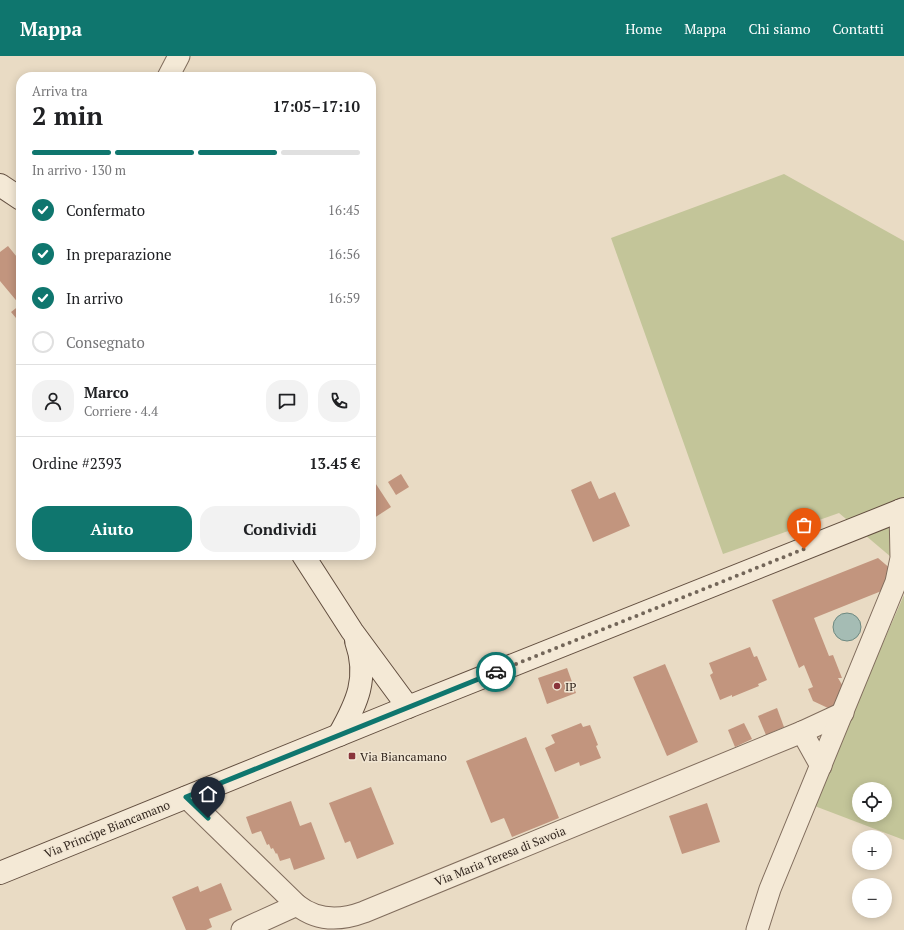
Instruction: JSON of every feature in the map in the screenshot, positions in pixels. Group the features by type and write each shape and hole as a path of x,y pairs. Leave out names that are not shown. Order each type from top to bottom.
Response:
{"street":[{"path":"171,72 179,56"},
{"path":"0,185 16,196"},
{"path":"757,930 770,889 843,713 898,574 901,550 902,510"},
{"name":"Via Principe Biancamano","path":"0,873 408,707 902,510"},
{"path":"306,560 352,630 408,707"},
{"path":"339,735 356,702 361,684 362,670 360,656 352,630"},
{"name":"Via Maria Teresa di Savoia","path":"186,797 297,905 308,912 322,917 337,918 354,916 802,732 843,713"},
{"path":"802,732 821,766"},
{"path":"242,930 297,905"}],"green space":[{"path":"784,174 904,241 904,568 839,513 723,554 611,238"},
{"path":"904,595 904,840 892,835 892,830 878,830 857,822 892,822 892,782 852,782 852,820 812,805"}],"water":[{"path":"847,613 853,614 857,617 860,621 860,633 857,637 853,640 847,641 841,640 837,637 834,633 833,627 834,621 837,617 841,614"}],"building":[{"path":"8,246 16,256 16,300 0,281 0,252"},
{"path":"16,308 16,318 11,312"},
{"path":"401,474 409,487 396,495 388,482"},
{"path":"591,481 599,499 615,492 630,526 593,542 571,490"},
{"path":"376,484 391,507 376,517"},
{"path":"878,558 892,570 884,590 814,618 829,656 833,655 842,678 838,678 844,688 840,705 828,708 813,701 808,689 813,687 804,665 799,668 772,600"},
{"path":"750,647 754,657 757,656 767,680 758,684 759,686 732,697 732,695 720,700 710,675 713,673 709,663"},
{"path":"665,664 698,742 667,756 633,677"},
{"name":"IP","path":"567,668 576,693 547,704 538,678"},
{"path":"777,708 784,727 766,735 758,716"},
{"path":"581,723 583,727 590,725 598,745 596,746 601,758 580,766 579,762 555,772 545,748 555,743 551,735"},
{"path":"744,723 752,739 735,747 728,730"},
{"path":"526,737 559,818 512,837 504,818 491,823 466,761"},
{"path":"371,787 394,844 357,859 350,841 345,843 329,803"},
{"path":"291,801 300,826 311,822 325,859 294,870 290,858 280,861 273,848 271,849 269,844 267,845 261,831 252,834 246,817"},
{"path":"707,803 720,842 682,854 669,816"},
{"path":"221,883 232,910 209,919 212,927 206,930 186,930 172,897 198,886 200,892"}],"way so far":[{"path":"496,672 804,549"}],"place":[{"name":"IP","path":"557,686"},
{"name":"Via Biancamano","path":"352,756"}],"route":[{"path":"208,818 186,797 496,672"}]}
